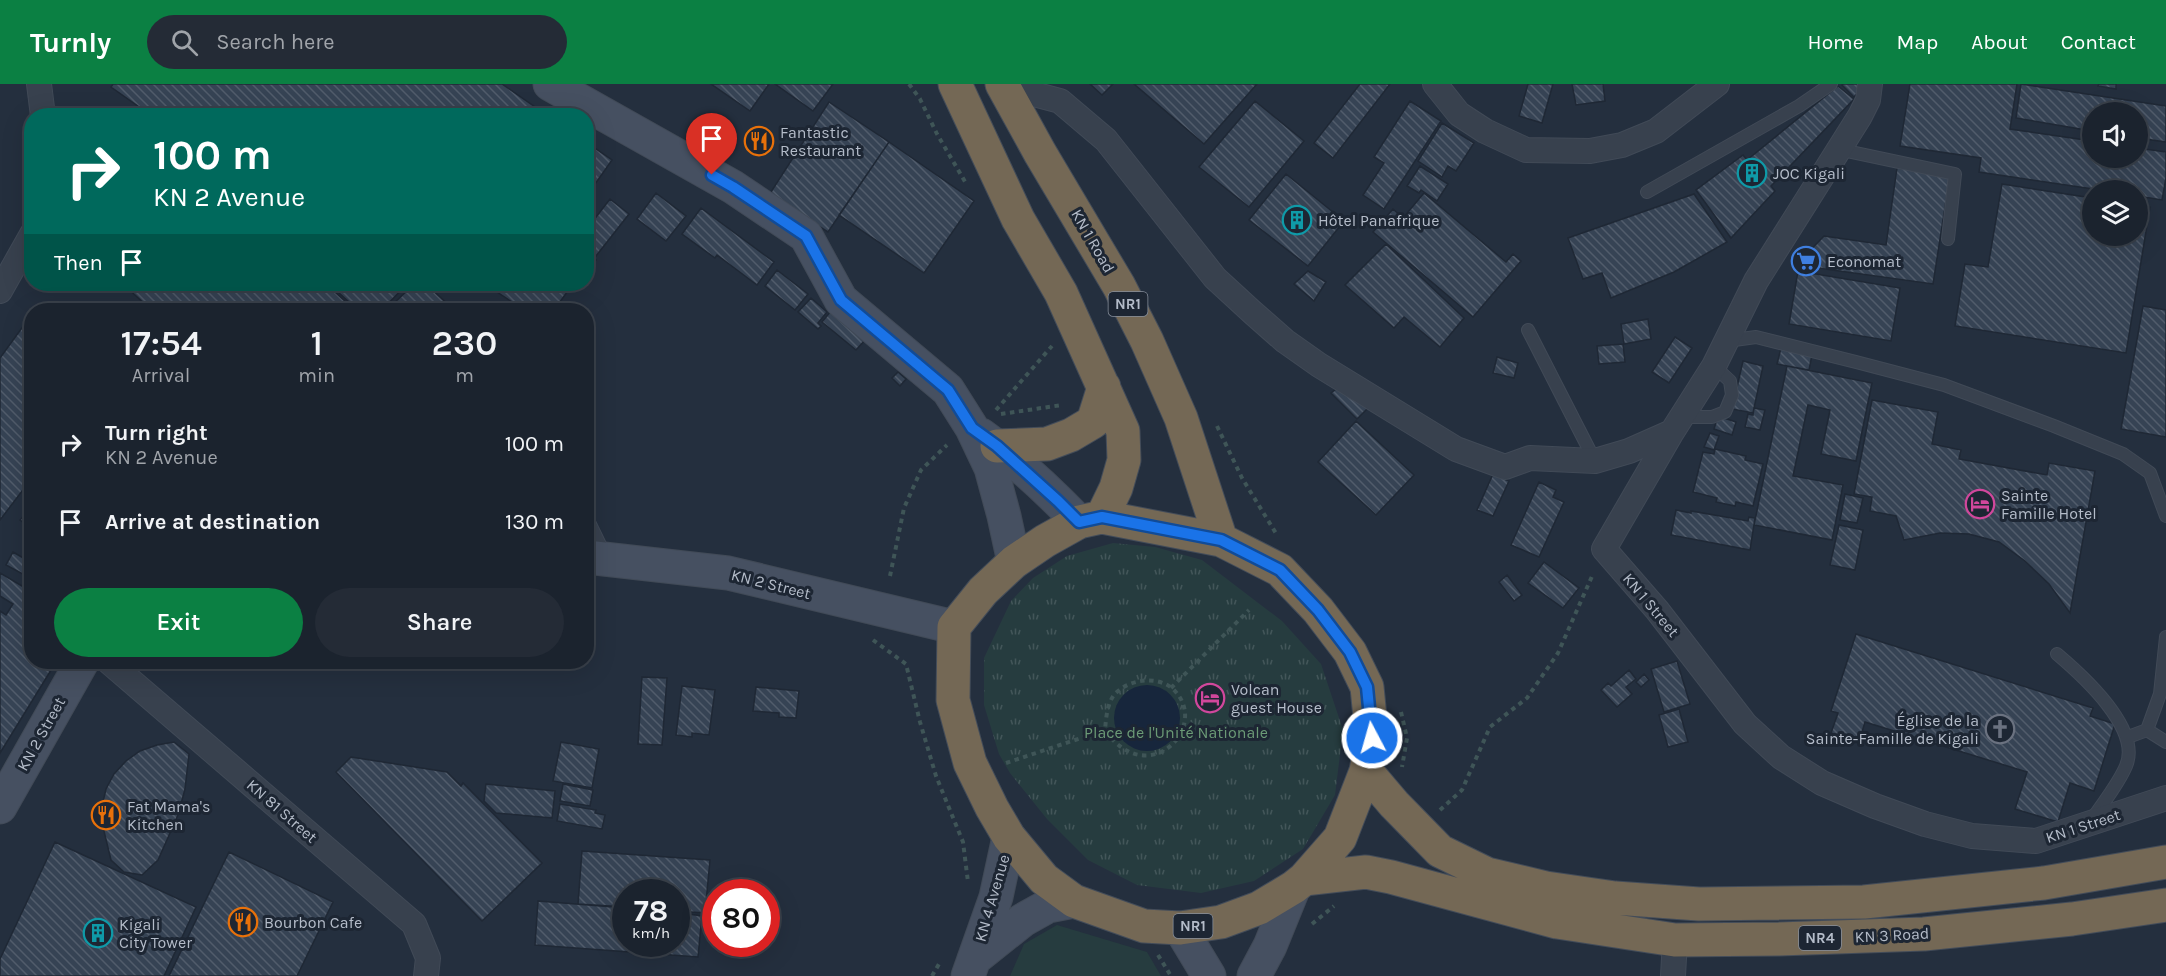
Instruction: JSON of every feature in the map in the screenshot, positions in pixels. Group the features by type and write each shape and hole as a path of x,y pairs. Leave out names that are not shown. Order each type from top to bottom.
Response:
{"highway":[{"path":"954,627 983,591 1014,562 1045,541 1090,520 1116,488 1125,460 1123,431 1104,387 1061,293 1018,219 955,84"},
{"name":"KN 1 Road","path":"1003,85 1040,153 1119,286 1147,341 1181,418 1221,540"},
{"path":"972,440 1047,444 1071,435 1093,423 1104,387"},
{"name":"NR1","path":"954,627 953,700 970,762 992,808 1010,837 1044,879 1074,901 1144,926 1180,928 1221,922 1259,908 1299,883 1340,838 1366,771 1372,738 1367,687 1350,652 1318,610 1280,570 1221,540 1090,520"},
{"name":"KN 3 Road","path":"1366,771 1394,804 1440,850 1487,874 1546,888 1615,898 1699,904 1864,902 2044,883 2166,862"},
{"name":"KN 3 Road","path":"1299,883 1366,872 1391,876 1557,922 1675,940 1924,934 2072,919 2166,905"}],"main road":[{"path":"550,84 593,108"},
{"path":"594,109 733,187 806,236 841,300 948,390 972,440 991,468 1014,562"},
{"path":"972,440 1058,501 1090,520"},
{"name":"KN 2 Street","path":"597,558 729,573 954,627"},
{"name":"KN 2 Street","path":"0,807 78,669"},
{"name":"KN 4 Avenue","path":"971,967 996,897 1010,837"},
{"path":"1254,976 1299,883"},
{"name":"KN 4 Avenue","path":"971,967 1023,920 1048,906 1074,901"},
{"path":"1180,928 1209,976"}],"street":[{"path":"39,84 42,108"},
{"path":"1435,84 1459,114 1485,131 1526,150 1590,151 1622,145 1656,132 1717,84"},
{"path":"1604,549 1676,425 1714,366 1756,280 1864,108 1868,100 1870,84"},
{"path":"1003,85 1060,100 1106,140 1215,278 1285,341 1328,371 1456,449 1505,467 1530,458 1595,461 1629,452 1676,425"},
{"path":"0,291 24,248"},
{"name":"KN 1 Street","path":"1604,549 1657,610 1744,724 1781,757 1821,783 1875,806 1972,836 2036,841 2166,798"},
{"name":"KN 81 Street","path":"117,669 414,924 428,958 426,976"},
{"path":"1672,976 1675,940"}],"lane":[{"path":"1647,192 1799,106 1832,84"},
{"path":"1837,149 1955,174 1948,238"},
{"path":"1528,330 1595,461"},
{"path":"1727,341 1756,337 1857,362 1944,385 2054,426 2122,454 2150,473 2166,516"},
{"path":"1676,425 1725,412 1732,396 1730,381 1714,366"},
{"path":"2128,737 2147,730 2160,694 2166,637"},
{"path":"2057,654 2083,676 2108,704 2128,737 2127,765 2088,825"},
{"path":"2147,730 2166,742"}],"path":[{"path":"1057,341 991,415 1066,404"},
{"path":"890,576 904,508 921,470 972,440"},
{"path":"1438,811 1462,790 1491,727 1527,698 1558,653 1604,549"},
{"path":"1171,688 1249,610"},
{"path":"872,639 906,664 936,776 963,842 968,887"},
{"path":"1141,681 1161,682 1171,688 1184,708 1184,730 1167,749 1154,755 1128,753 1116,744 1105,730 1107,712 1114,696 1124,687 1141,681"},
{"path":"1006,763 1105,730"},
{"path":"1306,931 1334,906 1343,903"}],"green space":[{"name":"Place de l'Unité Nationale","path":"1113,543 1155,547 1202,560 1282,621 1321,664 1343,730 1335,795 1303,849 1254,881 1201,893 1137,885 1088,860 1047,819 1010,773 999,754 984,705 984,658 1011,601 1033,578 1067,556"},
{"path":"1057,925 1147,952 1161,976 1010,976 1024,944"}],"water":[{"path":"1140,685 1154,685 1166,690 1175,699 1180,718 1178,731 1171,742 1154,751 1140,751 1128,746 1119,737 1114,725 1114,711 1119,699 1128,690"}],"building":[{"path":"113,84 502,84 536,108 141,108 111,87"},
{"path":"711,84 769,84 750,111"},
{"path":"775,84 833,84 813,111"},
{"path":"1090,84 1113,84 1102,95"},
{"path":"1134,84 1257,84 1204,144"},
{"path":"1360,84 1390,84 1333,158 1314,143"},
{"path":"1528,84 1553,84 1542,123 1519,116"},
{"path":"1572,84 1603,84 1605,101 1576,105"},
{"path":"1843,84 1860,84 1863,87 1854,97"},
{"path":"1910,84 2017,84 2010,129 2082,140 2082,168 2148,168 2148,149 2166,152 2166,178 2162,200 2148,198 2148,180 2082,180 2082,187 1979,172 1981,158 1900,146"},
{"path":"2021,84 2140,102 2082,102 2082,129 2016,118"},
{"path":"2099,84 2116,84 2116,89 2098,86"},
{"name":"JOC Kigali","path":"1838,86 1854,99 1771,186 1775,191 1731,238 1696,190 1743,155 1747,160"},
{"path":"1255,101 1304,141 1249,207 1199,167"},
{"path":"1410,101 1441,121 1384,209 1363,195 1384,163 1374,157"},
{"path":"829,102 889,142 828,232 769,195"},
{"path":"2148,103 2166,106 2166,142 2148,139"},
{"path":"1442,123 1474,143 1456,171 1448,166 1442,177 1418,161"},
{"path":"889,142 974,201 924,273 839,215"},
{"path":"594,148 612,160 594,186"},
{"path":"1420,166 1448,184 1437,201 1421,190 1419,193 1407,186"},
{"path":"1897,168 1950,175 1933,284 1796,265 1824,236 1886,245"},
{"name":"Hôtel Panafrique","path":"1286,174 1344,221 1308,266 1249,220"},
{"path":"2002,184 2082,196 2082,246 2144,246 2126,353 1955,326 1965,264 1988,267"},
{"path":"656,193 686,216 666,241 637,219"},
{"path":"1424,193 1506,262 1513,254 1521,261 1473,317 1373,232 1393,209 1403,218"},
{"path":"1694,194 1727,242 1674,272 1611,298 1602,273 1583,279 1568,238"},
{"path":"610,199 629,214 596,256 594,255 594,220"},
{"path":"701,208 774,262 757,285 717,255 715,258 682,234"},
{"path":"1386,244 1464,318 1440,347 1404,317 1394,328 1345,285"},
{"path":"777,270 808,294 795,310 765,286"},
{"path":"1308,271 1326,282 1314,301 1294,284"},
{"path":"1798,271 1900,288 1891,341 1789,324"},
{"path":"131,291 334,291 347,303 144,303"},
{"path":"337,291 400,291 389,303 350,303"},
{"path":"407,291 434,291 446,303 394,303"},
{"path":"496,291 568,291 559,303 514,303"},
{"path":"811,298 827,312 818,323 821,326 818,329 798,312"},
{"path":"2143,306 2166,310 2166,437 2121,429"},
{"path":"831,311 865,340 856,350 822,322"},
{"path":"1648,319 1651,339 1624,344 1621,324"},
{"path":"24,325 24,488 0,520 0,358"},
{"path":"1675,337 1692,348 1669,383 1652,372"},
{"path":"1623,344 1625,362 1599,364 1597,346"},
{"path":"1781,348 1812,355 1809,370 1777,364"},
{"path":"1497,357 1518,363 1514,378 1493,373"},
{"path":"1743,361 1763,366 1753,413 1732,409"},
{"path":"1787,366 1872,383 1856,461 1821,454 1830,410 1808,405 1793,476 1843,485 1832,540 1754,525"},
{"path":"898,372 906,379 900,386 892,378"},
{"path":"1344,383 1373,403 1357,419 1331,393"},
{"name":"Sainte Famille Hotel","path":"1872,400 1938,412 1932,444 1961,450 1959,459 2047,475 2049,463 2095,471 2070,613 2049,584 2025,561 1999,542 1969,534 1940,533 1904,540 1896,516 1870,511 1872,497 1854,494"},
{"path":"1754,408 1765,410 1760,430 1745,427 1748,414 1753,415"},
{"path":"1718,416 1736,422 1732,435 1714,429"},
{"path":"1356,421 1414,475 1376,515 1318,462"},
{"path":"1710,433 1719,436 1714,450 1704,447"},
{"path":"1715,449 1746,456 1745,460 1763,464 1753,506 1736,502 1735,506 1716,502 1717,498 1693,492 1703,452 1714,454"},
{"path":"1493,474 1509,481 1493,516 1477,510"},
{"path":"1539,482 1556,490 1553,497 1564,502 1539,557 1511,545"},
{"path":"1845,494 1863,498 1857,523 1840,520"},
{"path":"1676,510 1748,521 1749,517 1755,518 1750,550 1671,535"},
{"path":"1839,525 1863,530 1855,570 1830,565"},
{"path":"13,552 24,558 24,575 6,565"},
{"path":"1544,562 1579,588 1563,608 1528,583"},
{"path":"0,573 24,587 24,669 52,669 0,753 0,611 6,615 13,604 0,596"},
{"path":"1507,575 1522,595 1514,601 1499,582"},
{"name":"Église de la Sainte-Famille de Kigali","path":"1856,634 2093,708 2090,716 2115,724 2094,791 2070,783 2058,822 2015,809 2027,772 1865,722 1859,742 1831,733 1838,713 1831,711"},
{"path":"1677,661 1690,704 1664,712 1651,669"},
{"path":"1629,670 1636,679 1626,687 1632,694 1617,707 1601,690 1608,683 1611,686"},
{"path":"1644,674 1649,680 1641,687 1636,682"},
{"path":"642,677 667,678 662,745 638,744"},
{"path":"682,686 715,690 709,735 692,733 692,737 676,735"},
{"path":"756,687 799,691 796,718 779,717 779,713 753,711"},
{"path":"1679,709 1688,742 1668,747 1659,715"},
{"path":"174,742 189,754 185,789 178,815 158,860 142,875 124,872 111,860 102,823 102,806 106,789 114,774 140,751"},
{"path":"561,742 599,749 592,788 553,781"},
{"path":"351,757 447,772 461,786 463,783 542,863 482,921 336,772"},
{"path":"486,784 555,791 552,818 496,813 484,801"},
{"path":"563,784 593,790 590,806 560,801"},
{"path":"560,804 596,810 595,813 605,815 602,829 557,821"},
{"name":"Kigali City Tower","path":"55,842 196,907 164,976 0,976 0,959"},
{"path":"582,851 710,860 708,879 702,879 702,913 690,912 690,879 612,879 612,906 578,904"},
{"path":"229,852 333,902 297,976 169,976"},
{"path":"538,901 612,907 612,951 535,945"},
{"path":"690,914 702,916 698,957 690,956"}],"place":[{"name":"Fantastic Restaurant","path":"759,141"},
{"name":"JOC Kigali","path":"1752,173"},
{"name":"Hôtel Panafrique","path":"1297,220"},
{"name":"Economat","path":"1806,261"},
{"name":"Sainte Famille Hotel","path":"1980,504"},
{"name":"Volcan guest House","path":"1210,698"},
{"name":"Église de la Sainte-Famille de Kigali","path":"2000,729"},
{"name":"Fat Mama's Kitchen","path":"106,815"},
{"name":"Bourbon Cafe","path":"243,922"},
{"name":"Kigali City Tower","path":"98,933"}],"route":[{"path":"712,175 806,236 841,300 948,390 972,428 997,446 1079,522 1102,517 1221,540 1280,570 1318,610 1350,652 1367,687 1372,738"}]}
